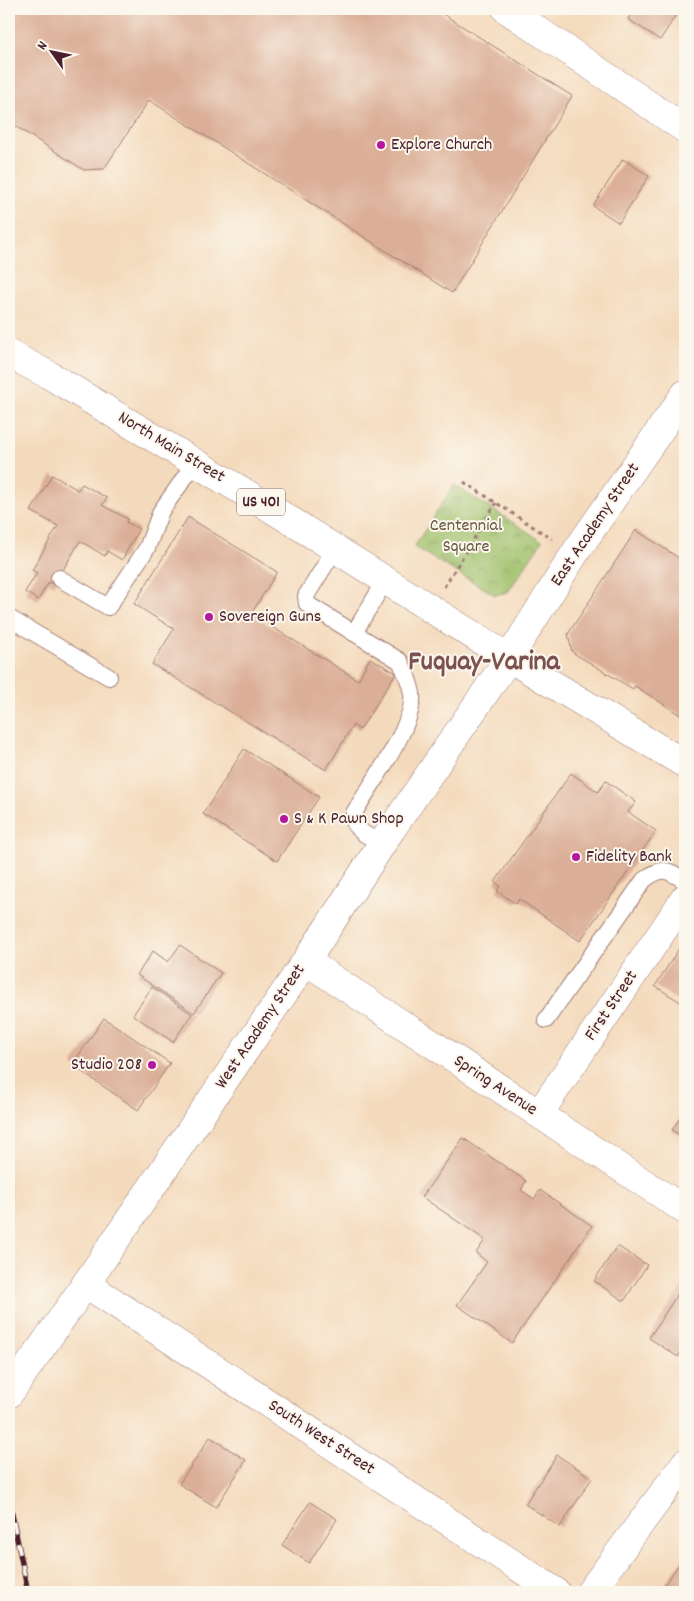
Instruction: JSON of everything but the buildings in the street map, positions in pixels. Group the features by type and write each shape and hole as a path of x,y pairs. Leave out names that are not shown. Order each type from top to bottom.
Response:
{"street":[{"path":"506,9 685,129"},
{"name":"North Main Street","path":"9,354 49,375 195,463 509,658"},
{"name":"East Academy Street","path":"509,658 575,553 685,394"},
{"name":"US 401","path":"509,658 685,764"},
{"name":"West Academy Street","path":"9,1394 306,961 382,844 509,658"},
{"name":"First Street","path":"539,1114 685,898"},
{"name":"Spring Avenue","path":"306,961 685,1210"},
{"name":"South West Street","path":"86,1284 556,1592"},
{"path":"590,1592 685,1463"}],"lane":[{"path":"59,578 108,607 147,548 161,510 195,463"},
{"path":"335,549 306,596 307,604 400,661 407,674 412,694 411,712 404,731 354,813 355,825 363,833 382,844"},
{"path":"354,633 386,581"},
{"path":"9,618 109,677"},
{"path":"546,1020 644,880 655,871 669,870 685,881"}],"path":[{"path":"464,482 575,553"},
{"path":"430,609 496,503"}],"green space":[{"name":"Centennial Square","path":"454,485 542,541 508,592 495,595 414,547"}],"railway":[{"path":"9,1500 28,1592"}],"place":[{"name":"Explore Church","path":"381,145"},
{"name":"Sovereign Guns","path":"209,617"},
{"name":"S & K Pawn Shop","path":"284,819"},
{"name":"Fidelity Bank","path":"576,857"},
{"name":"Studio 208","path":"152,1065"}],"district":[{"name":"Fuquay-Varina","path":"484,664"}]}
